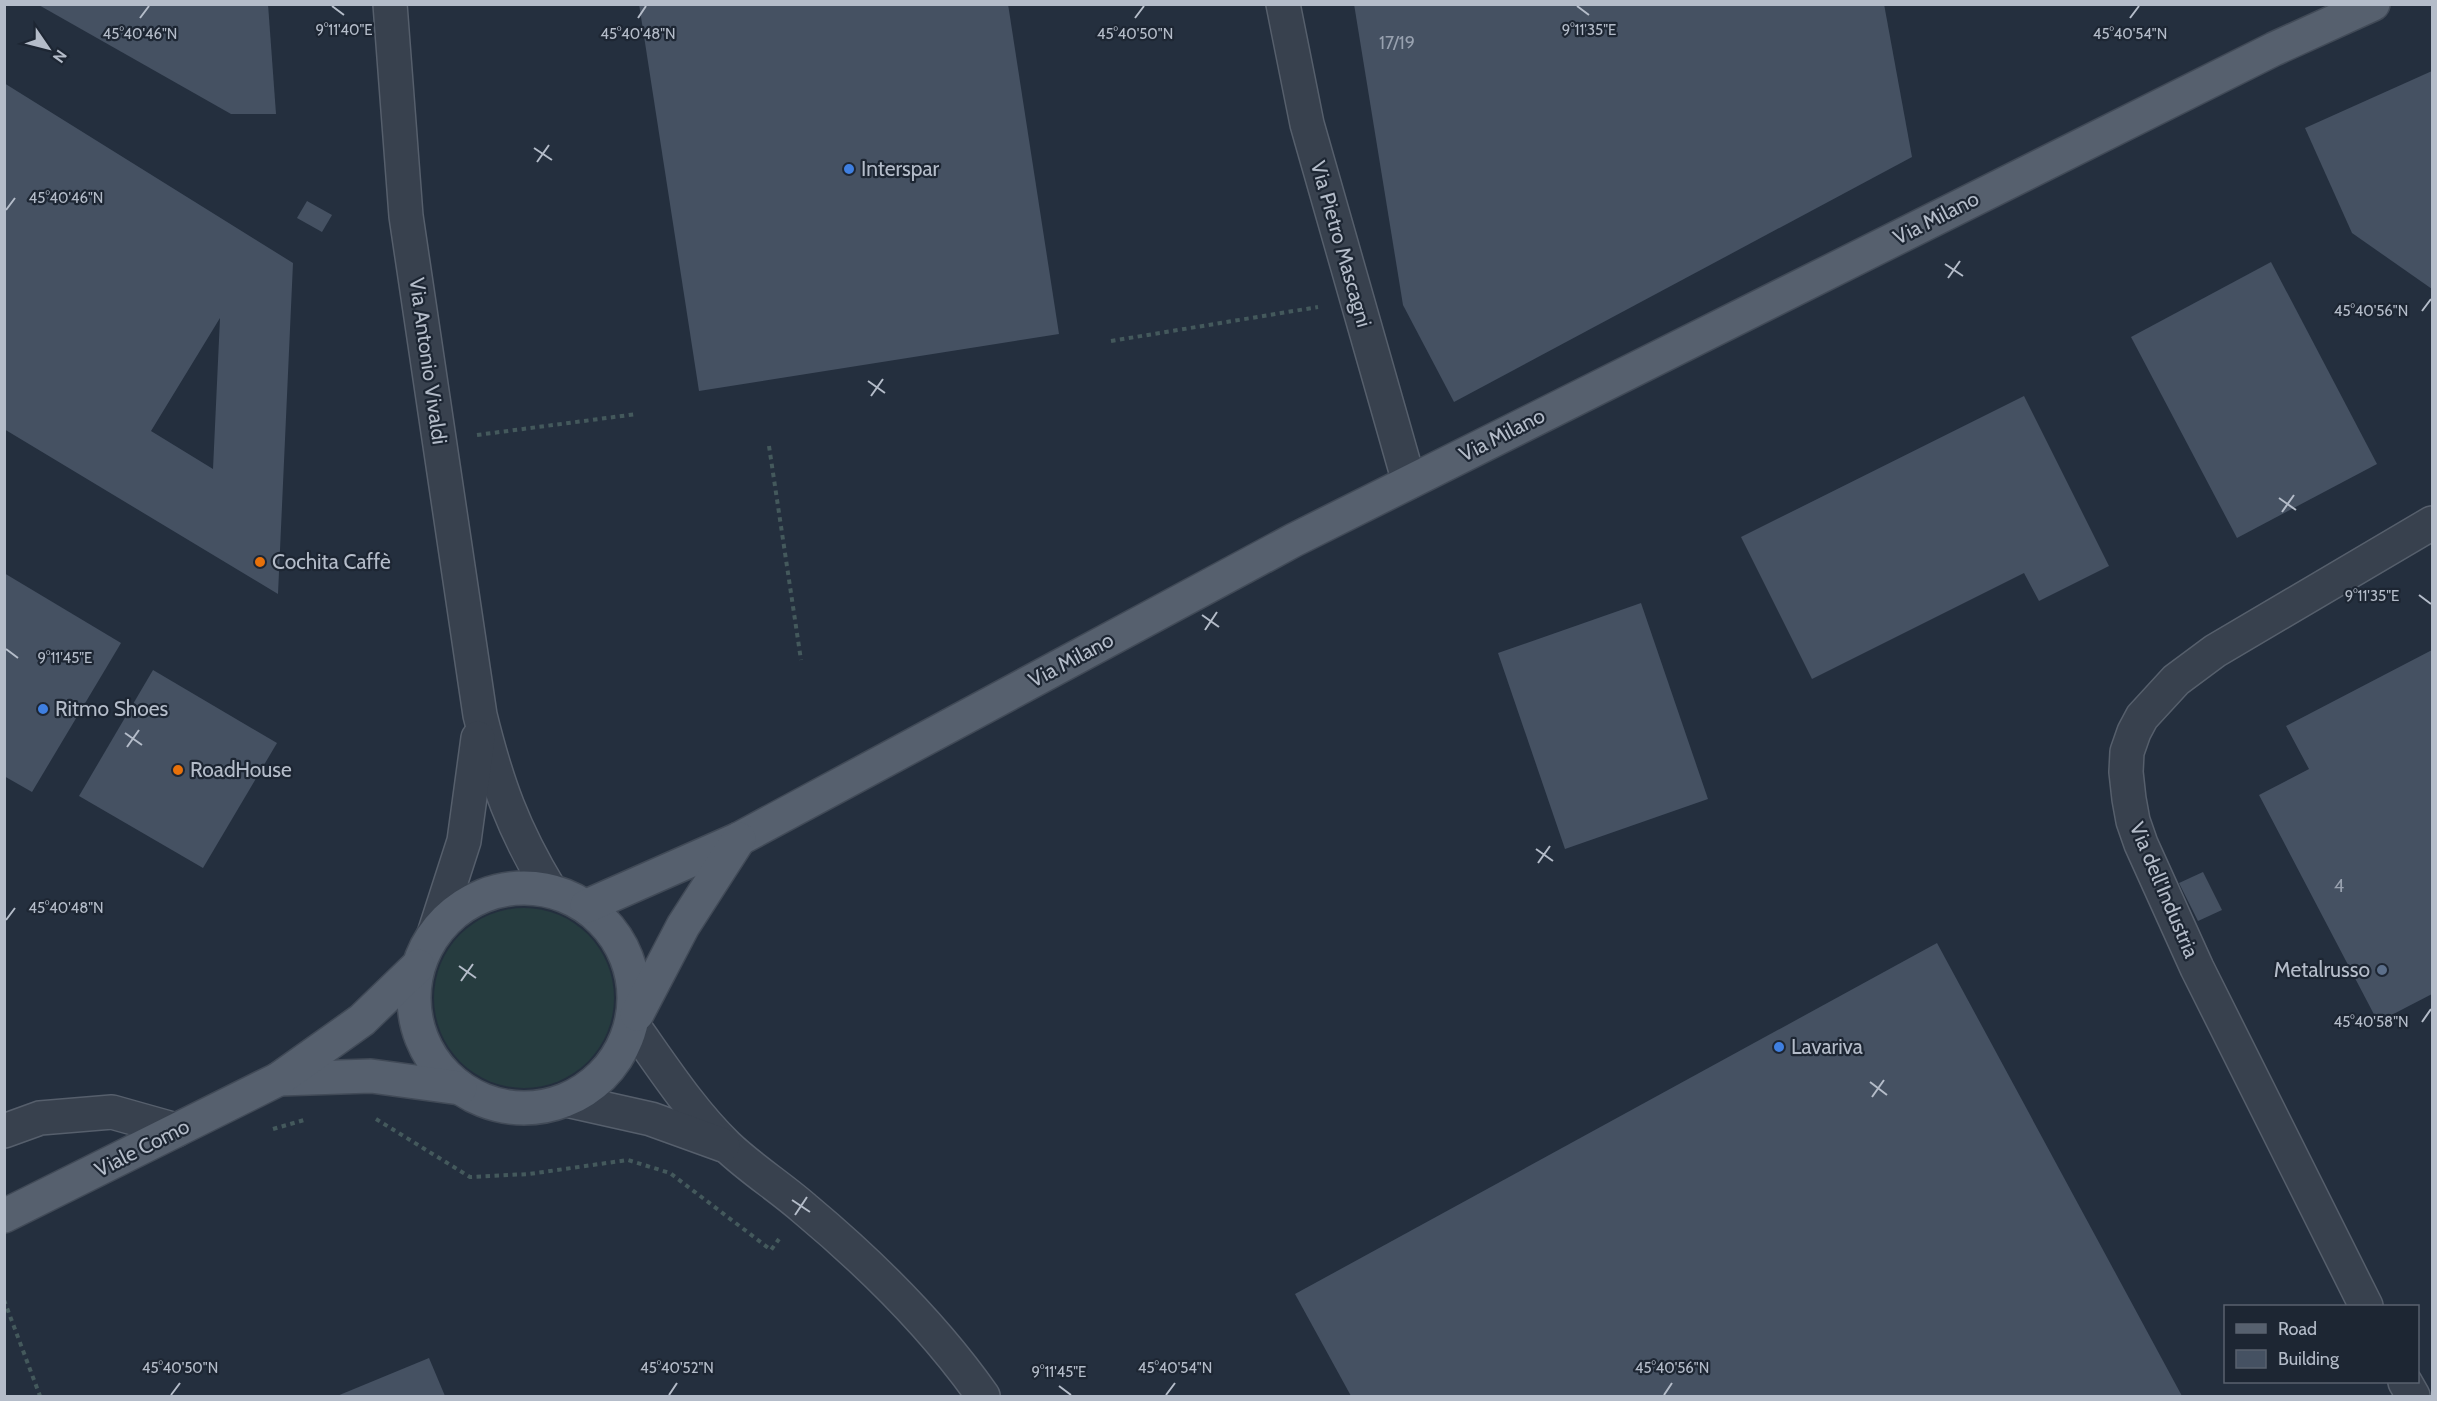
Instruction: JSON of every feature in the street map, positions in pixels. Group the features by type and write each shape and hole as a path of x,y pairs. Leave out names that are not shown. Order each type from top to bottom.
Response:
{"main road":[{"name":"Via Milano","path":"2274,49 2348,4"},
{"name":"Via Milano","path":"587,906 739,839 1284,545 2274,49 2373,4"},
{"path":"279,1079 371,1076 460,1088 502,1106 530,1108 566,1100 596,1082 618,1056 683,926 739,839"},
{"path":"460,1088 429,1055 414,1012 418,966 434,934 465,904 507,888 550,890 587,906 618,938 633,980 632,1024"},
{"name":"Viale Como","path":"4,1216 279,1079 362,1020 418,966"}],"street":[{"name":"Via Antonio Vivaldi","path":"390,4 406,216 480,715"},
{"name":"Via Pietro Mascagni","path":"1283,4 1307,124 1409,482"},
{"name":"Via dell'Industria","path":"2366,1305 2197,968 2141,844 2133,821 2129,799 2126,772 2127,752 2142,717 2176,680 2215,651 2433,523"},
{"path":"480,715 492,764 509,814 550,890"},
{"path":"434,934 464,841 480,715"},
{"path":"632,1024 681,1094 728,1146 804,1207 888,1282 934,1332 983,1396"},
{"path":"566,1100 651,1119 728,1146"},
{"path":"4,1131 40,1118 112,1112 176,1130"}],"path":[{"path":"1111,341 1357,301"},
{"path":"439,440 637,414"},
{"path":"769,446 801,660"},
{"path":"268,1131 311,1118"},
{"path":"365,1118 376,1118 470,1176 529,1174 628,1160 670,1173 771,1250 781,1236"},
{"path":"4,1300 40,1396"}],"green space":[{"path":"524,908 558,915 574,923 587,935 599,948 607,964 614,998 607,1032 599,1048 587,1061 574,1073 558,1081 524,1088 490,1081 474,1073 461,1061 449,1048 441,1032 434,998 441,964 449,948 461,935 474,923 490,915"}],"building":[{"path":"37,4 268,4 276,114 231,114"},
{"name":"Interspar","path":"639,4 1008,4 1059,334 699,391"},
{"path":"1354,4 1884,4 1912,157 1454,402 1403,305"},
{"path":"2432,71 2432,289 2352,233 2305,128"},
{"path":"4,83 293,263 278,594 4,429","holes":["220,318 213,469 151,431"]},
{"path":"307,201 332,215 322,232 297,218"},
{"path":"2271,262 2377,464 2237,538 2131,337"},
{"path":"2024,396 2109,566 2039,601 2024,573 1812,679 1741,537"},
{"name":"Ritmo Shoes","path":"4,573 121,643 32,792 4,776"},
{"path":"1641,603 1708,799 1565,849 1498,653"},
{"path":"2432,650 2432,994 2378,1022 2259,795 2309,769 2286,726"},
{"name":"RoadHouse","path":"153,670 277,743 203,868 79,796"},
{"path":"2203,872 2222,910 2198,921 2179,883"},
{"path":"1937,943 2182,1396 1351,1396 1295,1294"},
{"path":"429,1358 445,1396 337,1396"}],"place":[{"name":"Interspar","path":"849,169"},
{"name":"Cochita Caffè","path":"260,562"},
{"name":"Ritmo Shoes","path":"43,709"},
{"name":"RoadHouse","path":"178,770"},
{"name":"Metalrusso","path":"2382,970"},
{"name":"Lavariva","path":"1779,1047"}]}
